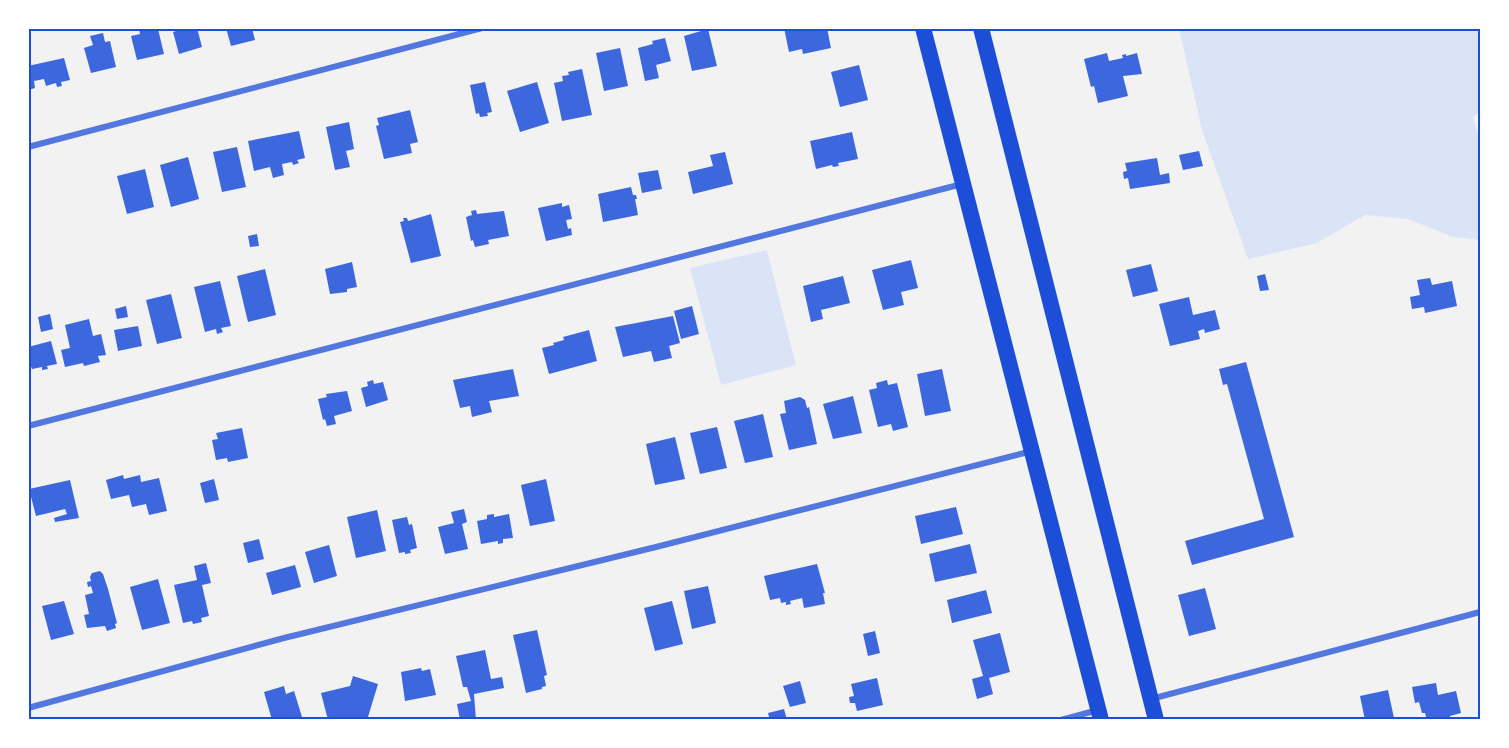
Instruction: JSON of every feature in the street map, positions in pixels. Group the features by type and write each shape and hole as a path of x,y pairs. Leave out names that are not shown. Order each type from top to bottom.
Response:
{"highway":[{"path":"923,28 1100,715"},
{"path":"981,28 1156,720"}],"street":[{"path":"28,147 482,28"},
{"path":"28,426 962,184"},
{"path":"28,708 284,638 668,544 1032,451"},
{"path":"1151,699 1480,612"},
{"path":"1060,720 1100,715"}],"shaded area":[{"path":"1179,29 1480,29 1480,111 1473,117 1480,142 1480,240 1453,237 1408,219 1365,215 1317,243 1248,259 1202,130"},
{"path":"767,250 796,365 721,385 690,268"}],"building":[{"path":"139,28 158,29 164,54 137,60 131,36 140,34"},
{"path":"186,28 197,28 202,47 179,54 173,32"},
{"path":"226,28 252,28 255,40 231,46"},
{"path":"784,28 827,28 831,48 803,54 802,49 789,52"},
{"path":"708,29 717,66 692,71 684,36"},
{"path":"103,33 105,42 110,41 116,67 91,73 84,48 93,45 90,36"},
{"path":"665,38 671,61 656,65 659,78 645,81 638,48"},
{"path":"620,48 628,86 604,91 596,53"},
{"path":"1107,53 1109,61 1123,58 1122,55 1137,53 1142,74 1123,76 1128,96 1098,103 1094,86 1091,87 1084,59"},
{"path":"64,58 70,80 61,82 62,86 57,87 56,83 46,86 44,79 34,81 35,88 28,90 28,66"},
{"path":"859,65 868,100 840,107 831,72"},
{"path":"582,69 592,115 562,121 554,83 563,81 562,76 569,75 568,72"},
{"path":"485,82 492,112 487,113 488,116 480,117 479,113 476,114 470,85"},
{"path":"537,82 549,123 520,132 507,91"},
{"path":"410,110 418,142 410,144 412,153 384,159 376,126 379,125 377,118"},
{"path":"349,122 354,149 346,151 350,167 335,170 326,127"},
{"path":"299,131 305,158 297,160 299,163 293,165 292,162 282,164 284,175 273,178 270,167 254,171 248,141"},
{"path":"852,132 858,159 838,163 839,166 833,167 832,165 816,169 810,141"},
{"path":"237,147 246,187 222,192 213,152"},
{"path":"1199,151 1203,166 1183,170 1179,155"},
{"path":"725,152 733,184 693,194 688,172 713,166 710,155"},
{"path":"188,157 199,199 171,207 160,165"},
{"path":"1157,158 1160,175 1169,173 1170,183 1130,189 1128,178 1124,179 1123,172 1127,171 1125,163"},
{"path":"145,169 154,207 127,214 117,176"},
{"path":"658,170 662,189 642,193 638,173"},
{"path":"631,187 637,199 635,199 638,215 603,222 598,194"},
{"path":"562,203 562,207 569,205 572,219 566,220 572,235 546,241 538,208"},
{"path":"476,210 477,214 504,211 509,236 488,240 489,244 475,247 473,240 471,241 466,217 472,215 471,211"},
{"path":"431,214 441,256 411,263 400,222 404,221 403,218 407,218 408,221"},
{"path":"257,234 259,246 250,247 248,236"},
{"path":"911,260 918,288 901,292 904,305 883,310 872,270"},
{"path":"352,262 357,287 347,289 347,292 330,294 325,269"},
{"path":"1151,264 1158,291 1133,297 1126,270"},
{"path":"265,269 276,315 248,322 237,276"},
{"path":"1265,274 1269,290 1260,291 1257,276"},
{"path":"843,276 850,303 821,310 823,319 811,322 803,286"},
{"path":"1430,278 1432,285 1452,281 1457,306 1425,313 1424,307 1412,309 1410,297 1420,295 1417,280"},
{"path":"220,281 231,326 221,328 223,332 217,334 216,329 205,332 194,287"},
{"path":"171,294 182,338 157,344 146,300"},
{"path":"1189,297 1193,315 1215,310 1220,329 1205,333 1204,329 1198,331 1200,339 1170,346 1159,304"},
{"path":"126,306 128,317 117,319 115,309"},
{"path":"692,306 699,334 681,339 674,311"},
{"path":"50,314 53,329 41,332 38,317"},
{"path":"673,316 680,343 669,346 672,358 654,362 651,351 623,357 615,327"},
{"path":"89,319 93,336 101,334 106,355 98,356 100,362 65,367 61,350 70,348 65,325"},
{"path":"138,326 142,346 118,351 114,330"},
{"path":"589,330 597,361 549,374 542,348 564,340 563,337"},
{"path":"51,341 57,364 47,366 48,369 42,370 42,367 32,369 28,360 28,347"},
{"path":"1246,362 1294,537 1192,565 1185,541 1264,519 1227,384 1223,385 1219,369"},
{"path":"513,369 519,396 489,401 492,412 472,417 470,406 460,408 453,380"},
{"path":"942,369 951,411 925,416 917,374"},
{"path":"373,380 374,384 383,382 388,400 366,407 361,388 368,386 367,382"},
{"path":"887,380 888,385 897,383 908,427 893,431 891,424 878,427 869,390 877,388 876,383"},
{"path":"347,391 352,411 334,416 336,424 327,426 325,419 323,420 318,399 327,397 326,394"},
{"path":"853,396 862,433 833,439 823,404"},
{"path":"800,397 805,400 807,408 809,407 817,444 789,450 780,414 786,413 784,401"},
{"path":"763,414 773,457 745,463 734,421"},
{"path":"717,427 727,468 700,474 690,433"},
{"path":"242,428 248,458 228,462 227,458 216,460 212,440 218,439 216,433"},
{"path":"675,437 685,479 655,485 646,444"},
{"path":"123,475 124,479 140,475 141,482 159,478 167,511 149,515 146,504 132,507 129,495 111,499 106,480"},
{"path":"214,479 219,500 205,503 200,483"},
{"path":"546,479 555,521 530,526 521,485"},
{"path":"70,480 79,518 55,522 54,518 67,514 65,509 36,516 29,489"},
{"path":"956,507 963,534 921,544 915,516"},
{"path":"464,509 467,522 462,524 468,549 445,554 438,527 454,523 451,512"},
{"path":"377,510 386,551 356,558 347,517"},
{"path":"494,514 494,517 509,514 513,538 503,539 503,543 498,544 498,541 481,544 477,521 487,519 487,515"},
{"path":"407,517 409,525 412,524 417,548 405,554 405,552 399,553 392,520"},
{"path":"259,539 264,559 248,563 243,543"},
{"path":"970,544 977,573 935,582 929,554"},
{"path":"329,545 337,576 314,583 305,552"},
{"path":"206,563 211,583 202,585 209,616 201,618 202,622 183,623 174,585 197,580 194,566"},
{"path":"817,564 825,593 823,593 825,604 804,608 802,598 790,601 791,604 786,605 786,602 781,603 780,598 770,600 764,576"},
{"path":"295,565 301,587 272,595 266,573"},
{"path":"100,571 108,589 117,623 116,628 107,631 105,626 87,628 84,615 89,614 85,595 93,593 87,582 91,581 92,573"},
{"path":"158,579 170,623 142,630 130,587"},
{"path":"708,586 716,623 692,629 684,591"},
{"path":"1205,588 1216,629 1189,636 1178,595"},
{"path":"986,590 992,613 952,623 947,600"},
{"path":"64,601 74,634 51,640 42,606"},
{"path":"672,601 683,644 655,651 644,608"},
{"path":"537,630 547,675 544,676 546,686 526,693 513,635"},
{"path":"875,631 880,653 868,656 863,634"},
{"path":"1000,633 1010,672 989,678 993,694 977,699 972,679 983,676 973,640"},
{"path":"485,650 491,679 502,677 504,688 474,694 476,720 460,720 457,704 471,701 467,687 463,687 456,656"},
{"path":"421,668 422,671 430,669 436,695 405,701 401,672"},
{"path":"353,676 378,684 368,717 357,720 355,718 328,720 321,693 350,686"},
{"path":"877,678 883,705 857,711 855,703 850,703 849,697 854,696 851,684"},
{"path":"800,681 806,703 790,707 783,686"},
{"path":"1436,683 1438,695 1456,691 1461,713 1450,716 1450,720 1427,720 1419,702 1415,703 1412,687"},
{"path":"284,686 286,694 294,691 302,717 293,720 272,720 264,692"},
{"path":"1388,690 1394,718 1365,720 1360,696"},
{"path":"784,709 787,720 764,720 769,717 768,713"}]}
